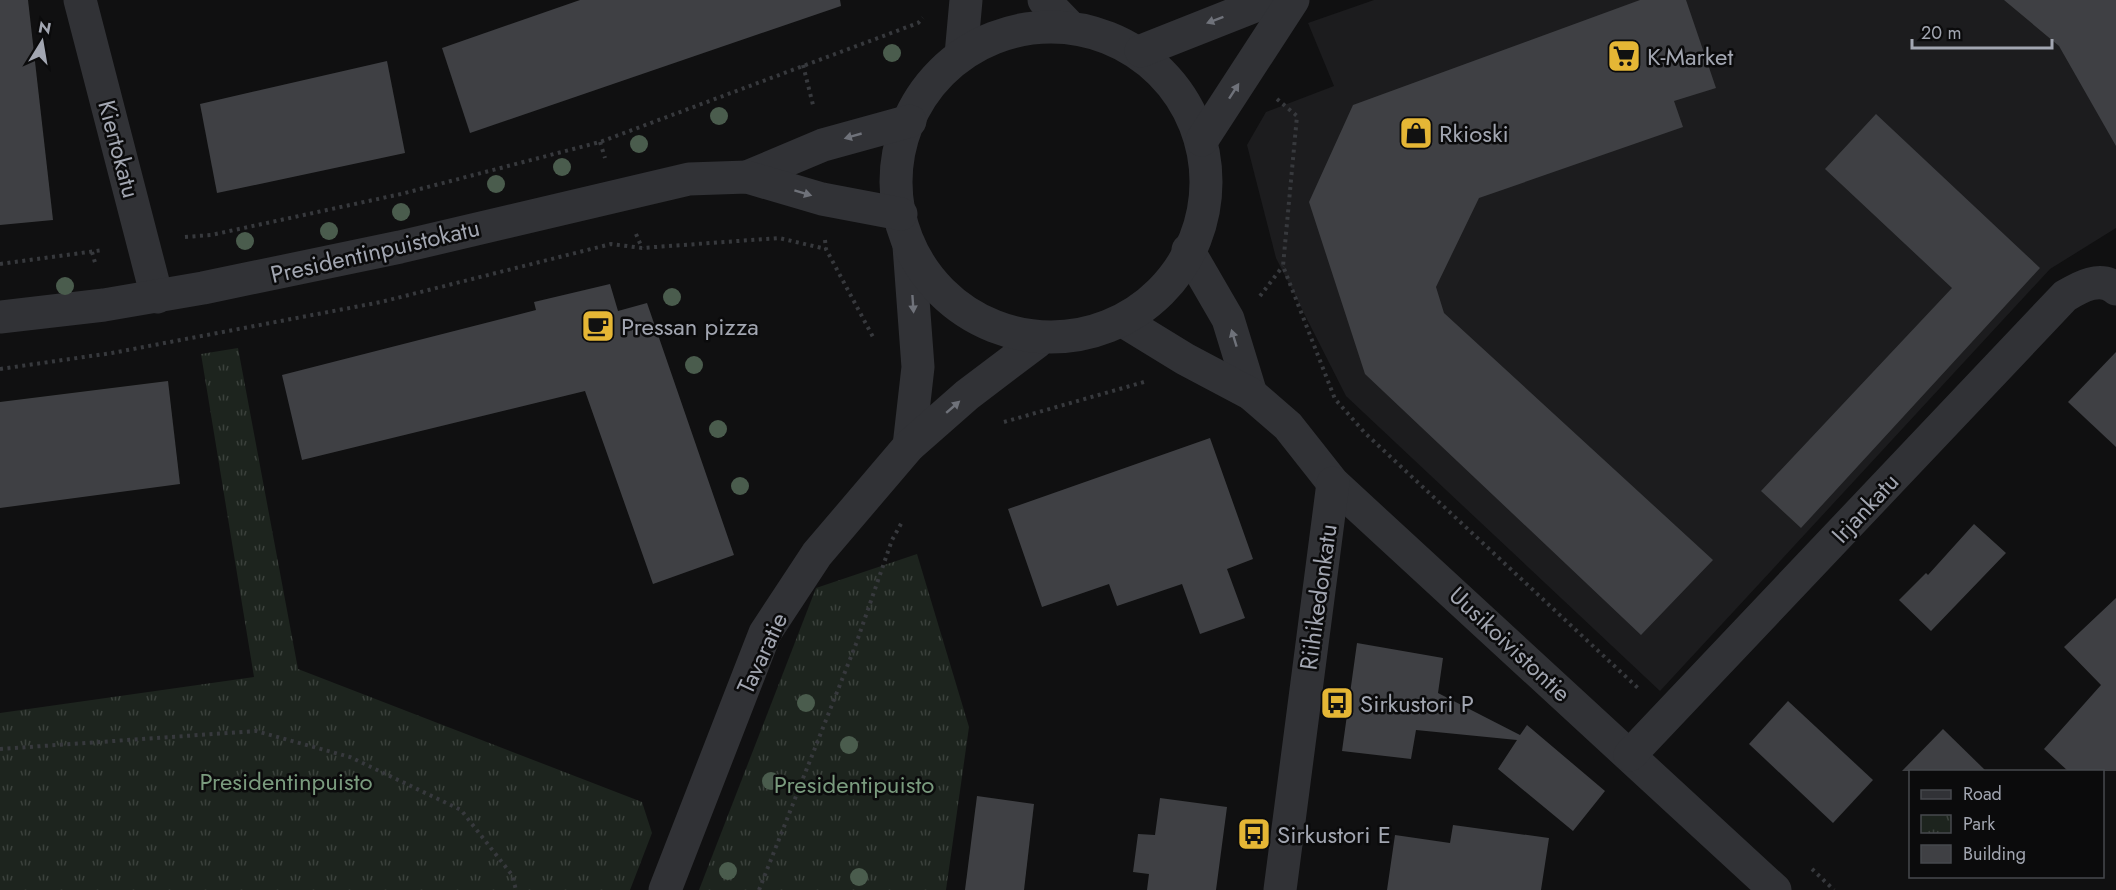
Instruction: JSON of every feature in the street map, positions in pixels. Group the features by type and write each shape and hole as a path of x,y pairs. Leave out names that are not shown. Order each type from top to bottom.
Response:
{"street":[{"name":"Kiertokatu","path":"80,0 157,297"},
{"path":"961,55 966,0"},
{"path":"1044,0 1069,27"},
{"path":"1141,51 1270,0"},
{"path":"1202,140 1293,0"},
{"path":"909,246 937,291 978,320 1037,342 1084,334 1123,321 1160,290 1188,250 1204,198 1202,140 1184,94 1141,51 1106,34 1069,27 1017,30 961,55 925,95 910,121 896,172 901,214 909,246 918,367 909,446"},
{"name":"Presidentinpuistokatu","path":"747,177 823,145 910,121"},
{"name":"Presidentinpuistokatu","path":"0,317 157,297 400,247 689,179 747,177 822,199 901,214"},
{"path":"1188,250 1228,319 1251,393"},
{"name":"Irjankatu","path":"1630,755 2065,296 2088,283 2114,287"},
{"name":"Uusikoivistontie","path":"1123,321 1185,359 1251,393 1288,426 1334,483 1775,890"},
{"name":"Tavaratie","path":"665,890 765,633 817,554 909,446 967,395 1037,342"},
{"name":"Riihikedonkatu","path":"1280,890 1334,483"}],"path":[{"path":"0,264 93,252 143,242 211,235 390,196 600,142 918,23 925,16"},
{"path":"1246,71 1297,116 1283,266 1335,399 1365,433 1639,688 1665,720"},
{"path":"0,369 123,351 381,302 611,244 642,248 779,238 826,249"},
{"path":"1228,319 1260,296 1283,266"},
{"path":"998,425 1008,420 1145,382 1185,359"},
{"path":"759,890 848,664 892,540 906,513"},
{"path":"0,749 256,731 350,757 461,810 512,874 516,890"},
{"path":"1808,866 1834,890"}],"shaded area":[{"path":"1374,0 2116,0 2116,228 2050,269 1660,691 1346,396 1276,258 1247,145 1266,112 1334,86 1308,23"}],"green space":[{"name":"Presidentinpuisto","path":"238,348 298,669 642,802 652,833 630,890 0,890 0,713 254,677 201,354"},
{"name":"Presidentipuisto","path":"917,554 969,727 946,890 699,890 816,588"}],"building":[{"path":"0,0 28,0 53,220 0,225"},
{"path":"580,0 840,0 841,6 470,133 442,48"},
{"path":"1640,0 1686,0 1716,88 1674,101 1683,127 1479,198 1436,287 1444,313 1713,560 1641,635 1365,374 1309,202 1353,105"},
{"path":"2004,0 2116,0 2116,146 2059,46"},
{"path":"387,61 405,153 217,193 200,104"},
{"path":"1876,114 2040,268 1801,528 1761,491 1952,288 1825,169"},
{"path":"610,284 618,311 647,303 734,555 653,584 585,391 302,460 282,375 536,310 534,302"},
{"path":"2116,352 2116,447 2068,402"},
{"path":"168,381 180,484 0,508 0,402"},
{"path":"1210,438 1253,559 1227,569 1245,618 1200,634 1182,584 1117,606 1109,584 1042,607 1008,509"},
{"path":"1974,524 2006,553 1931,631 1899,600 1926,573 1928,575"},
{"path":"2116,598 2116,771 2067,770 2044,749 2101,685 2064,647"},
{"path":"1357,643 1443,658 1438,693 1520,735 1527,725 1605,791 1573,831 1498,769 1517,740 1416,730 1411,759 1342,751"},
{"path":"1788,701 1873,780 1833,823 1749,744"},
{"path":"1943,729 1985,770 1909,770 1902,771"},
{"path":"977,796 1034,804 1024,890 965,890"},
{"path":"1160,798 1227,807 1216,890 1147,890 1149,874 1133,872 1138,834 1155,835"},
{"path":"1453,825 1549,838 1541,890 1387,890 1395,835 1450,843"}],"place":[{"name":"K-Market","path":"1624,56"},
{"name":"Rkioski","path":"1416,133"},
{"name":"Pressan pizza","path":"598,326"},
{"name":"Sirkustori P","path":"1337,703"},
{"name":"Sirkustori E","path":"1254,834"}]}
